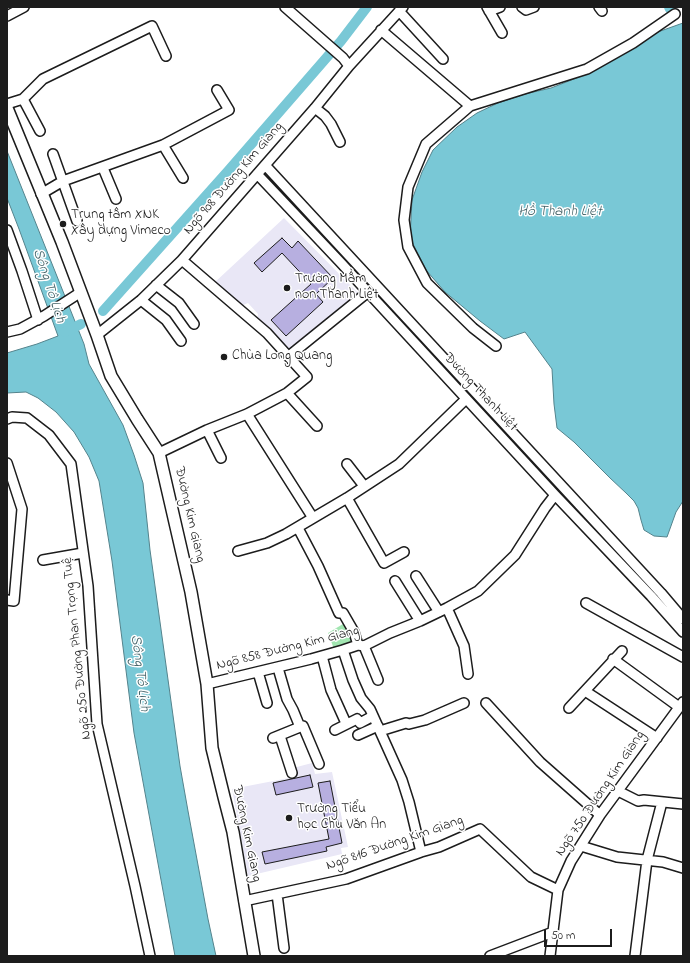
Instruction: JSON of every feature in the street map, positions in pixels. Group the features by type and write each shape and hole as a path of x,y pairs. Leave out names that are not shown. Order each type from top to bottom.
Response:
{"main road":[{"name":"Đường Kim Giang","path":"7,108 41,194 62,242 111,376 159,453 191,592 207,684 212,748 233,832 254,956"}],"street":[{"path":"285,7 343,58 349,66"},
{"path":"500,7 488,9 502,33"},
{"path":"522,7 526,10 534,7"},
{"path":"7,16 21,8"},
{"path":"401,9 443,59"},
{"name":"Ngõ 908 Đường Kim Giang","path":"97,335 142,300 182,260 315,108 349,66 401,9"},
{"path":"496,346 473,328 428,283 408,247 404,220 408,187 426,144 470,106 587,69 633,43 675,14"},
{"path":"7,104 23,99 43,79 152,26 166,56"},
{"path":"381,30 470,106"},
{"path":"41,194 63,181 164,145 229,110 217,90"},
{"path":"23,99 40,131"},
{"path":"315,108 325,116 331,124 340,142"},
{"path":"164,145 183,178"},
{"path":"53,154 77,222"},
{"name":"Đường Thanh Liệt","path":"265,165 661,593 683,619"},
{"path":"103,168 116,199"},
{"name":"Đường Thanh Liệt","path":"257,174 683,632"},
{"path":"7,230 41,318"},
{"path":"159,453 207,430 247,414 287,393 307,376 267,333 182,260"},
{"path":"156,285 179,304 194,324"},
{"path":"7,332 20,329 41,318 81,292"},
{"path":"289,356 368,292"},
{"path":"142,300 166,320 181,341"},
{"path":"287,393 318,426"},
{"path":"238,551 267,543 298,528 399,464 466,398"},
{"path":"247,414 313,518"},
{"name":"Ngõ 250 Đường Phan Trọng Tuệ","path":"7,419 12,417 27,418 49,435 71,464 88,586 97,724 150,956"},
{"path":"207,430 221,458"},
{"path":"7,463 22,508 14,601 7,600"},
{"path":"347,464 364,486"},
{"name":"Ngõ 858 Đường Kim Giang","path":"207,684 278,668 361,645 420,621 478,591 515,555 555,495"},
{"path":"347,498 384,562 404,552"},
{"path":"298,528 318,566 339,613 343,613 378,680"},
{"path":"43,560 83,553"},
{"path":"416,576 443,610 464,646 468,674"},
{"path":"396,581 420,621"},
{"path":"586,603 683,657"},
{"path":"343,650 361,698 370,709 402,780 421,852"},
{"path":"569,708 622,651"},
{"path":"322,656 331,690 345,721"},
{"path":"613,659 681,704"},
{"path":"278,668 287,699 300,727"},
{"path":"258,672 267,703"},
{"path":"585,691 657,738"},
{"path":"358,735 379,729 425,720 464,702"},
{"path":"486,702 540,762 600,815"},
{"name":"Ngõ 750 Đường Kim Giang","path":"550,956 558,890 571,861 600,815 681,704"},
{"path":"335,730 357,718 360,723 373,716"},
{"path":"292,773 276,737 300,727 303,726 319,764"},
{"path":"618,791 638,801 644,800 683,804"},
{"path":"635,956 647,860 662,802"},
{"name":"Ngõ 816 Đường Kim Giang","path":"244,901 346,878 439,847 480,829 531,877 558,890"},
{"path":"581,846 617,857 663,862 683,868"},
{"path":"277,894 284,948"},
{"path":"490,956 553,932"}],"shaded area":[{"name":"Trường Mầm non Thanh Liệt","path":"284,218 359,294 289,350 257,320 258,314 248,303 241,306 214,283"},
{"name":"Trường Tiểu học Chu Văn An","path":"312,763 315,774 332,772 348,847 341,848 342,854 248,876 232,789 294,777 293,768"}],"green space":[{"path":"343,624 351,632 355,641 334,649 328,633"}],"water":[{"name":"Hồ Thanh Liệt","path":"683,23 683,501 676,512 667,537 654,536 644,530 638,508 634,501 574,442 557,428 552,369 525,332 504,339 480,321 445,292 426,270 410,238 412,200 422,172 433,150 457,127 477,113 498,103 525,94 551,88 579,77 631,50 655,33"},
{"name":"Sông Tô Lịch","path":"7,151 84,344 89,364 123,425 143,483 150,550 180,766 216,956 175,956 134,733 112,561 99,481 89,457 74,432 56,412 38,398 26,392 7,393 7,353 58,336 7,198"}],"building":[{"path":"282,238 292,248 298,241 333,278 316,294 323,302 286,336 271,320 311,284 282,253 262,272 254,263"},
{"path":"310,775 313,787 276,795 273,783"},
{"path":"330,781 342,843 326,847 327,851 265,864 262,852 329,839 318,783"}],"waterway":[{"path":"103,311 341,41 367,7"},
{"path":"65,332 81,324"}],"place":[{"name":"Trung tâm XNK Xây dựng Vimeco","path":"63,224"},
{"name":"Trường Mầm non Thanh Liệt","path":"287,288"},
{"name":"Chùa Long Quang","path":"224,357"},
{"name":"Trường Tiểu học Chu Văn An","path":"289,818"}]}
